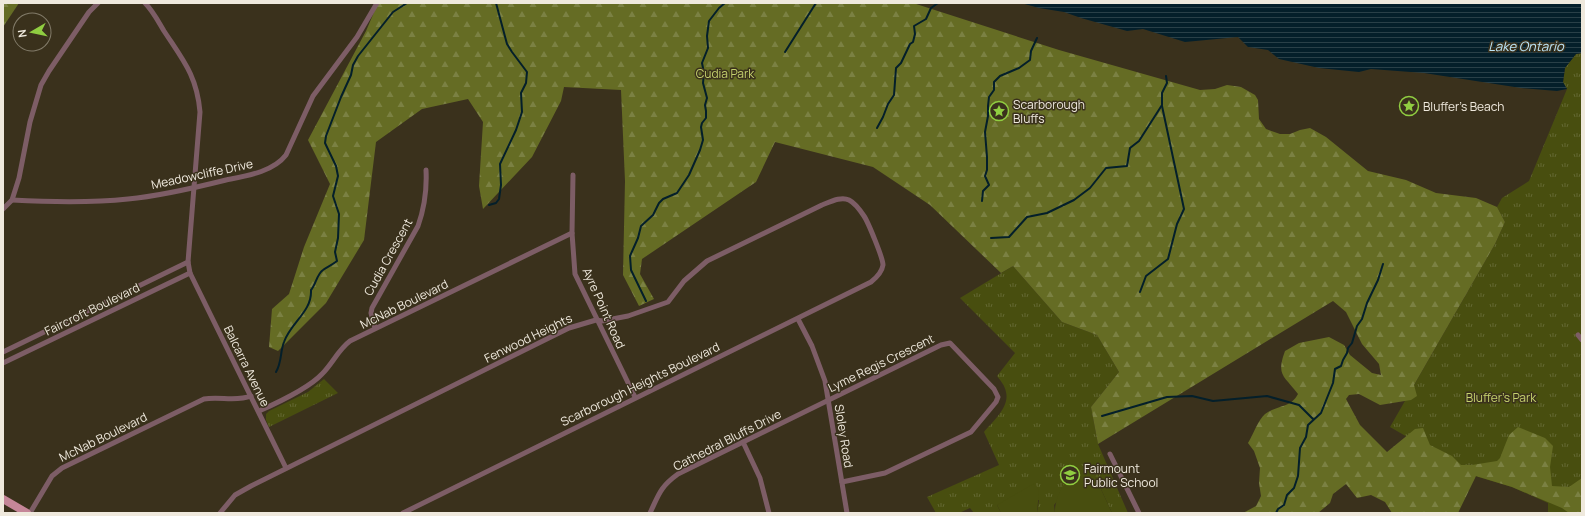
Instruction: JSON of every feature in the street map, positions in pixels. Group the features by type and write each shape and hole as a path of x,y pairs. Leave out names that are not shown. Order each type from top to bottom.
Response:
{"main road":[{"path":"3,499 27,513"}],"street":[{"path":"3,209 12,200 19,178 32,116 41,85 89,12 98,3"},
{"name":"Balcarra Avenue","path":"145,3 159,21 184,60 197,91 200,112 188,262 190,273 286,468"},
{"name":"Meadowcliffe Drive","path":"12,200 119,200 194,188 260,172 283,158 313,96 354,41 377,3"},
{"name":"Cudia Crescent","path":"375,328 371,314 372,308 418,226 422,215 426,170"},
{"name":"Ayre Point Road","path":"573,175 572,233 576,274 596,320 635,397"},
{"name":"Fenwood Heights","path":"220,513 235,495 251,486 568,328 596,320 602,321 628,316 668,302 684,281 706,261 822,205 838,199 848,200"},
{"name":"Scarborough Heights Boulevard","path":"403,513 635,397 798,319 871,282 879,274 882,260 864,216 857,207 848,200"},
{"name":"McNab Boulevard","path":"259,411 316,380 342,347 350,341 572,233"},
{"name":"Faircroft Boulevard","path":"3,352 188,262"},
{"name":"Faircroft Boulevard","path":"3,363 190,273"},
{"name":"Sloley Road","path":"798,319 820,365 828,401 847,513"},
{"path":"1578,335 1582,340"},
{"name":"Lyme Regis Crescent","path":"828,401 941,344 950,343 988,381 998,396 996,402 971,432 885,473 842,482"},
{"name":"McNab Boulevard","path":"30,513 52,476 62,468 204,399 244,399 251,396"},
{"name":"Cathedral Bluffs Drive","path":"650,513 657,495 666,483 678,474 828,401"},
{"path":"743,442 760,478 769,513"},
{"path":"1110,454 1140,513"}],"green space":[{"path":"3,3 19,3 12,12 3,27"},
{"name":"Cudia Park","path":"378,3 913,3 1059,50 1200,90 1215,89 1227,85 1241,87 1255,95 1258,100 1259,119 1266,129 1280,134 1290,134 1310,128 1326,137 1368,171 1406,180 1436,193 1476,198 1497,207 1505,222 1495,244 1414,385 1417,396 1411,400 1380,405 1359,394 1349,395 1346,399 1360,425 1387,452 1415,429 1423,428 1430,445 1452,456 1461,465 1472,465 1497,461 1500,458 1509,435 1518,427 1545,438 1553,446 1550,467 1552,486 1569,487 1582,478 1582,513 1569,513 1562,508 1512,487 1476,476 1458,513 1392,513 1385,502 1371,495 1357,498 1346,484 1333,494 1330,503 1318,513 1243,513 1256,506 1261,496 1259,483 1260,468 1254,451 1248,443 1265,414 1292,402 1298,394 1285,379 1281,371 1282,359 1285,351 1299,343 1329,337 1344,345 1350,355 1372,373 1381,375 1379,364 1362,344 1346,312 1333,301 1098,444 1091,407 1119,372 1097,335 1062,322 1013,266 1001,273 930,205 873,167 775,142 756,182 642,259 640,274 654,299 639,306 623,275 625,181 621,90 564,87 561,101 532,157 483,209 479,186 483,122 468,99 422,109 376,142 364,240 326,303 278,351 269,347 272,309 289,294 304,247 330,184 308,140 366,31"},
{"name":"Bluffer's Park","path":"1582,53 1582,513 1548,513 1548,503 1512,487 1475,476 1390,427 1495,244 1505,222 1497,207 1502,198 1529,181 1567,89 1563,83 1565,68 1576,54"},
{"path":"1013,266 1062,322 1097,335 1119,372 1091,407 1098,444 1128,513 1112,513 1089,463 1054,505 1055,513 1037,513 1039,500 997,505 1001,513 974,513 970,508 959,513 936,513 927,497 999,465 984,432 1003,409 1007,398 1003,384 997,376 1015,353 960,298"},
{"path":"324,379 338,393 269,427 266,420 266,414 269,411 308,392"},
{"path":"1089,463 1112,513 1055,513 1058,496 1071,474 1076,469"},
{"path":"1035,483 1039,491 1037,513 1001,513 997,505"}],"water":[{"name":"Lake Ontario","path":"1021,3 1582,3 1582,53 1576,54 1565,68 1563,82 1567,89 1557,91 1521,88 1424,73 1371,69 1359,72 1319,68 1279,59 1268,50 1248,47 1238,37 1185,42 1143,29 1127,31 1064,12 1039,8"}],"waterway":[{"path":"276,372 287,335 305,311 308,305 311,290 318,277 323,270 337,261 335,252 338,238 339,214 333,196 338,176 336,166 325,143 326,136 351,75 353,65 358,56 393,12 407,3"},
{"path":"489,205 496,203 499,199 501,185 500,164 516,130 522,112 521,93 526,83 527,72 507,44 496,3"},
{"path":"646,301 631,270 630,256 638,238 641,226 653,215 659,203 663,199 677,193 689,175 700,150 703,140 701,127 706,118 705,105 707,98 703,83 704,73 702,63 708,48 707,36 709,21 725,3"},
{"path":"785,52 816,3"},
{"path":"877,128 888,104 894,95 896,68 901,63 910,44 913,42 915,34 914,26 926,19 931,8 938,3"},
{"path":"982,201 983,191 989,185 985,176 987,170 985,132 989,97 994,90 994,82 1000,76 1019,68 1030,60 1031,51 1037,38"},
{"path":"991,238 1009,237 1027,217 1047,213 1074,200 1090,188 1106,168 1127,166 1130,148 1139,141 1162,105 1162,93 1167,83 1166,76"},
{"path":"1140,292 1146,276 1168,259 1177,224 1184,209 1162,106"},
{"path":"1276,513 1278,509 1284,505 1287,495 1294,488 1298,476 1300,448 1306,437 1308,425 1321,413 1333,383 1335,369 1341,366 1348,348 1352,343 1357,326 1362,319 1383,264"},
{"path":"1102,416 1167,397 1192,396 1213,401 1267,396 1299,405 1313,419"}],"place":[{"name":"Bluffer's Beach","path":"1409,106"},
{"name":"Scarborough Bluffs","path":"999,111"},
{"name":"Fairmount Public School","path":"1070,475"}]}
